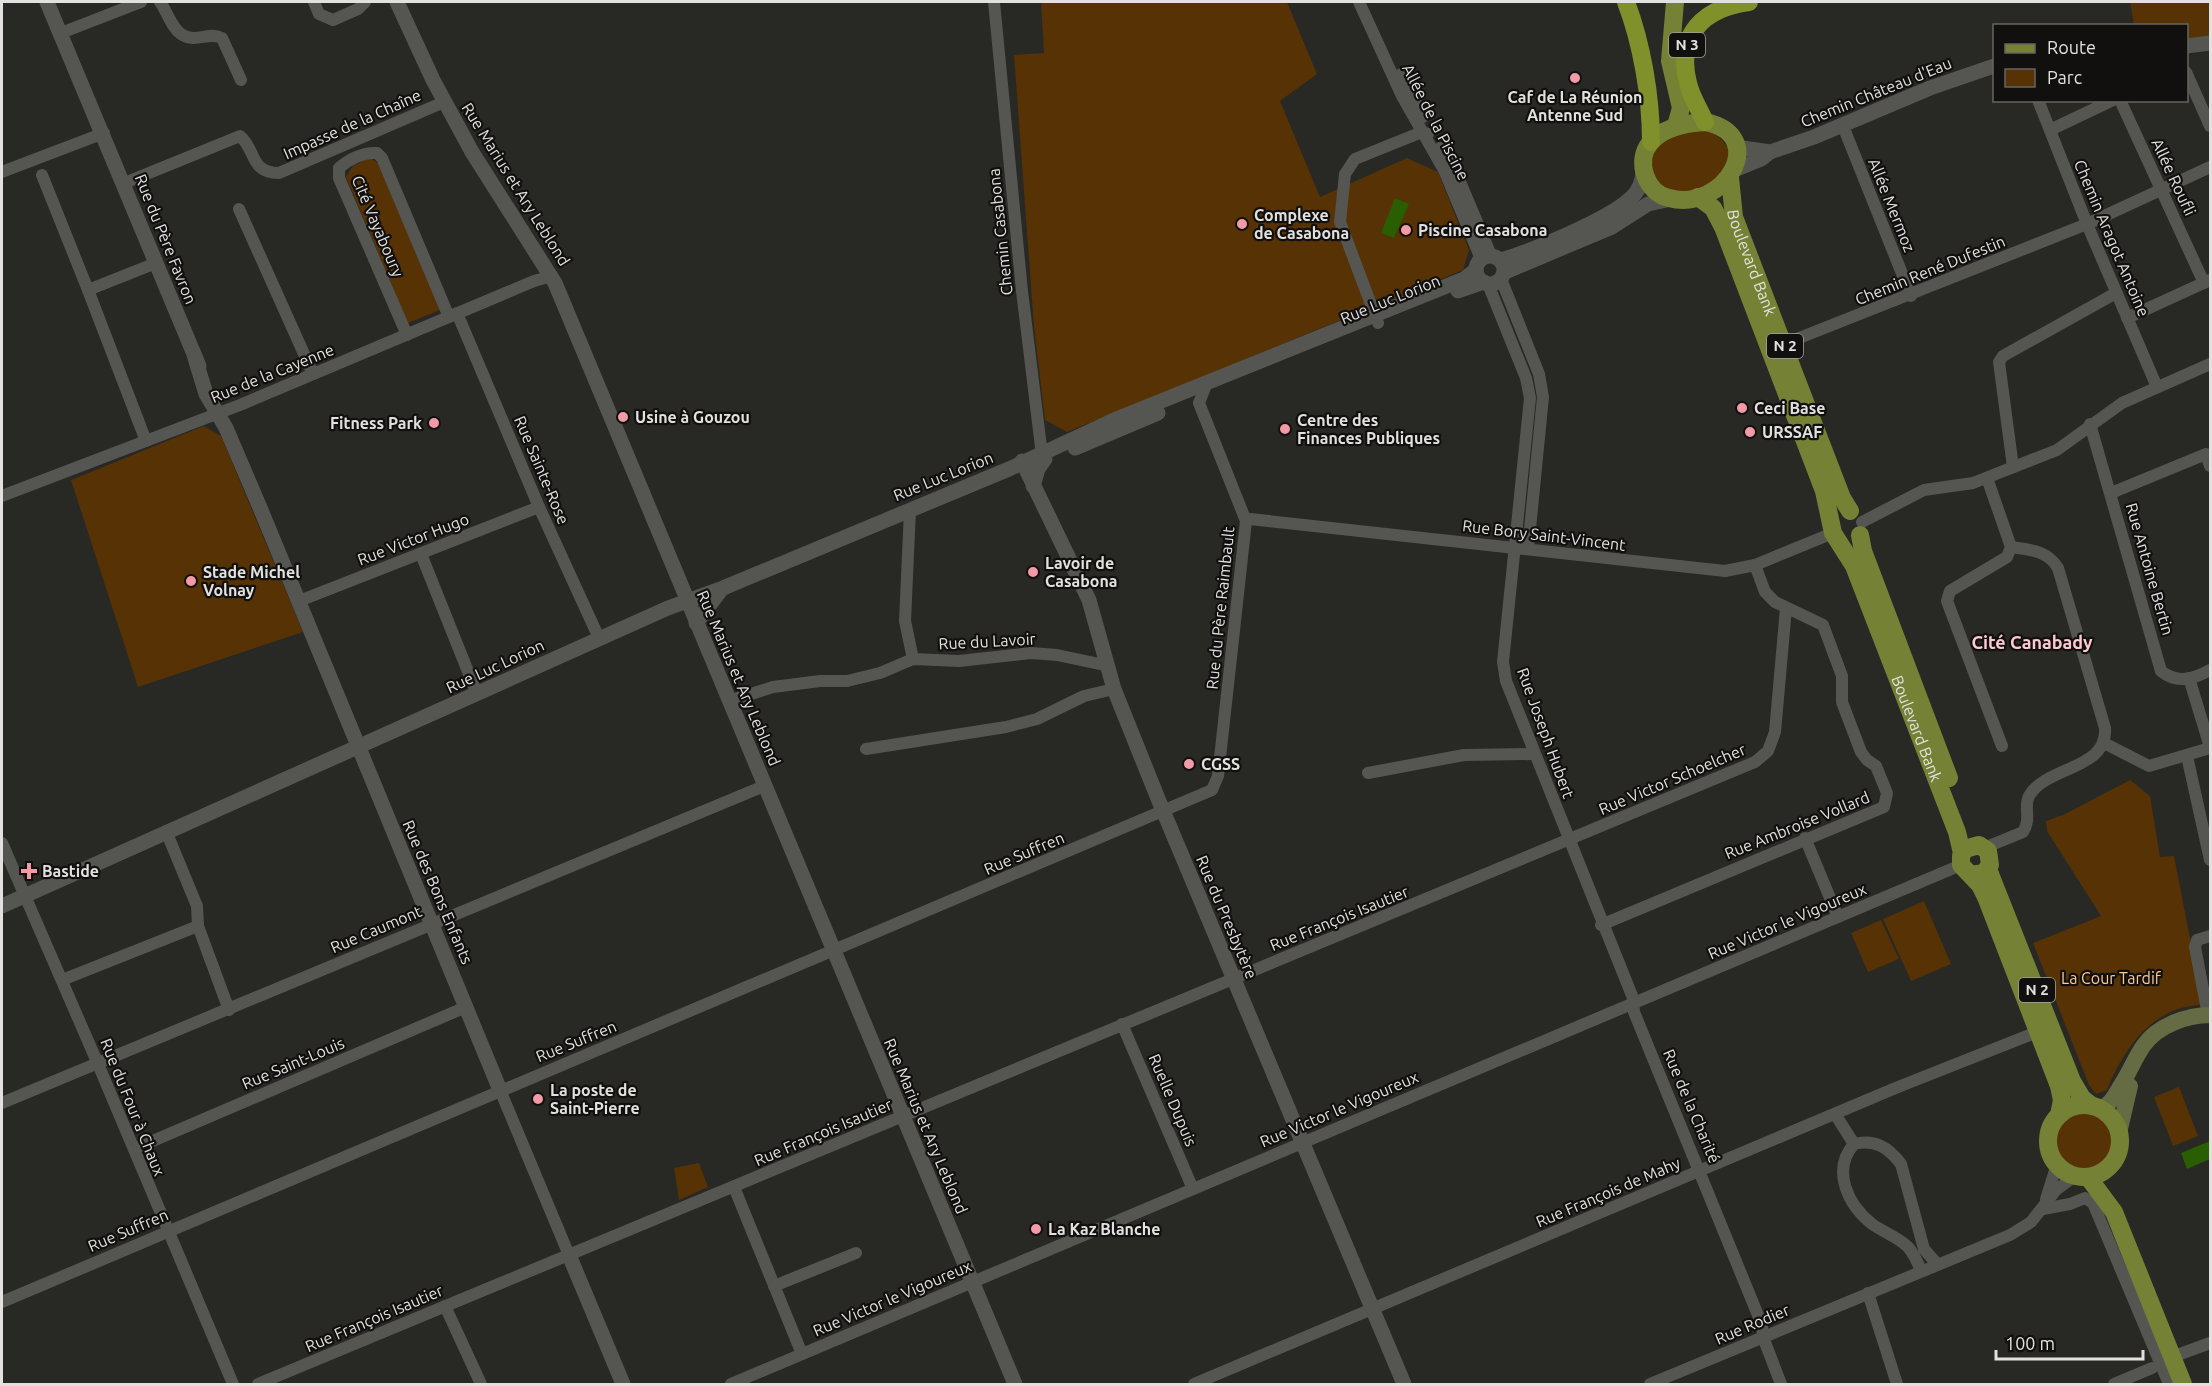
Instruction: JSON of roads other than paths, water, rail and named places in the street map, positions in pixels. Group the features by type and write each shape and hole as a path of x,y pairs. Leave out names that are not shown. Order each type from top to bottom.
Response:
{"highway":[{"path":"1626,2 1633,21 1643,70 1651,119 1651,142"},
{"name":"N 3","path":"1705,122 1688,83 1684,61 1688,41 1696,24 1713,12 1734,3 1749,2"}],"main road":[{"name":"N 3","path":"1675,2 1670,61 1680,108 1676,126"},
{"name":"N 3","path":"1676,84 1705,122"},
{"path":"1732,174 1717,189 1698,197 1671,199 1659,195 1651,187 1643,169 1646,152 1651,142 1676,126 1705,122 1721,127 1736,147"},
{"name":"N 2","path":"1732,174 1737,163 1736,147"},
{"name":"Boulevard Bank","path":"1732,174 1734,217 1842,498 1857,522 1863,552 1970,831 1974,859 1986,897 2061,1093 2059,1115"},
{"name":"Boulevard Bank","path":"1698,197 1713,208 1724,229 1824,491 1835,531 1854,566 1957,832 1974,859 2072,1081 2082,1098 2096,1107"},
{"path":"1838,514 1857,522 1848,542 1835,531 1838,514"},
{"path":"2059,1115 2074,1106 2096,1107 2115,1101 2145,1043 2159,1031 2175,1023 2198,1015 2209,1015"},
{"path":"2130,1074 2111,1184 2114,1212 2183,1384"},
{"name":"N 2","path":"2096,1107 2115,1123 2119,1133"},
{"name":"N 2","path":"2057,1164 2049,1148 2048,1139 2050,1130 2059,1115"},
{"path":"2082,1176 2108,1168 2115,1160"},
{"path":"2057,1164 2082,1176 2114,1212"}],"street":[{"name":"Rue du Père Favron","path":"47,2 88,99 113,173 123,187 218,413"},
{"path":"61,33 141,2"},
{"path":"160,2 180,34 195,40 210,35 222,38 241,80"},
{"path":"314,2 319,14 333,20 358,9 365,2"},
{"name":"Rue Marius et Ary Leblond","path":"397,2 444,102 472,152 552,276 1015,1384"},
{"name":"Chemin Casabona","path":"994,2 1022,291 1043,455"},
{"name":"Allée de la Piscine","path":"1359,2 1402,96 1444,170 1491,270"},
{"name":"Allée de la Piscine","path":"1364,2 1436,141 1458,177 1491,270"},
{"path":"2188,46 2211,43"},
{"name":"Chemin Château d'Eau","path":"1732,174 1770,152 1843,126 1930,88 1993,67"},
{"path":"2188,74 2211,126"},
{"name":"Impasse de la Chaîne","path":"123,187 240,136 255,162 263,170 279,173 444,102"},
{"name":"Chemin Aragot Antoine","path":"2039,102 2087,224 2157,387"},
{"path":"2050,130 2109,102"},
{"name":"Allée Roufli","path":"2121,102 2197,267 2207,281"},
{"name":"Allée Mermoz","path":"1843,126 1911,296"},
{"path":"1376,319 1340,222 1345,174 1349,164 1422,132 1426,132 1436,141"},
{"path":"2,172 101,134"},
{"path":"1736,147 1770,152"},
{"name":"Cité Vayaboury","path":"407,335 339,178 339,168 345,162 368,152 377,153 382,159 453,315"},
{"name":"Chemin René Dufestin","path":"1784,344 1911,296 2087,224 2211,167"},
{"name":"Rue Luc Lorion","path":"1491,270 1609,214 1631,198 1639,188 1643,169"},
{"path":"42,175 146,441"},
{"name":"Rue Luc Lorion","path":"2,906 687,600 723,588 1203,391 1376,319 1464,279 1612,227 1648,204 1671,199"},
{"path":"239,208 313,374"},
{"path":"88,290 156,263"},
{"path":"1491,270 1539,374 1544,397 1528,549"},
{"name":"Rue Joseph Hubert","path":"1491,270 1526,378 1530,398 1503,662 1506,681 1569,842"},
{"name":"Rue de la Cayenne","path":"2,496 218,413 552,276"},
{"path":"2127,318 2207,281"},
{"path":"2013,467 1999,363 2003,356 2116,292"},
{"name":"Rue Sainte-Rose","path":"453,315 599,638"},
{"path":"1857,522 1924,490 1986,478 2057,450 2122,403 2211,364"},
{"name":"Rue du Père Raimbault","path":"1163,812 1212,790 1218,776 1246,521 1199,405 1203,391"},
{"name":"Rue des Bons Enfants","path":"218,413 299,601 623,1384"},
{"name":"Rue Antoine Bertin","path":"2090,424 2161,671 2170,678 2189,678"},
{"path":"2111,493 2206,453 2211,466"},
{"path":"1033,486 1043,455"},
{"name":"Rue du Presbytère","path":"1018,466 1033,486 1089,600 1114,690 1163,812 1404,1384"},
{"path":"1986,478 2011,547 2007,557 1950,591 1947,601 1948,610 2002,746"},
{"name":"Rue Victor Hugo","path":"299,601 539,507"},
{"path":"910,510 905,621 913,658"},
{"name":"Rue Bory Saint-Vincent","path":"1246,521 1250,519 1725,571 1755,564 1835,531"},
{"path":"1974,859 2023,832 2029,819 2030,795 2046,781 2092,757 2104,743 2105,728 2058,568 2043,552 2011,547"},
{"path":"421,554 477,694"},
{"path":"1755,564 1765,592 1786,608"},
{"path":"696,623 723,588"},
{"name":"Rue Ambroise Vollard","path":"1601,925 1884,807 1887,792 1876,766 1861,752 1842,702 1842,676 1823,625 1786,608"},
{"name":"Rue Victor Schoelcher","path":"1569,842 1755,762 1768,751 1775,732 1786,608"},
{"name":"Rue du Lavoir","path":"729,701 773,687 820,681 847,681 880,673 913,658 959,661 1031,653 1057,655 1109,666"},
{"path":"2104,743 2149,766 2211,747 2189,678 2211,670"},
{"path":"866,749 1006,728 1037,719 1084,696 1114,690"},
{"path":"1368,774 1464,755 1534,754"},
{"path":"2187,756 2208,837 2211,860"},
{"name":"Rue Caumont","path":"2,1103 764,786"},
{"name":"Rue Suffren","path":"2,1302 1163,812"},
{"path":"166,831 197,906 198,926 229,1010"},
{"path":"1805,838 1838,917"},
{"name":"Rue de la Charité","path":"1569,842 1633,1003 1634,1012 1701,1170 1762,1325 1763,1337 1782,1384"},
{"name":"Rue François Isautier","path":"258,1384 1232,978 1569,842"},
{"name":"Rue du Four à Chaux","path":"2,843 233,1384"},
{"name":"Rue Victor le Vigoureux","path":"731,1384 1974,859"},
{"path":"62,980 198,926"},
{"path":"2209,1015 2195,947 2197,940 2211,936"},
{"name":"Rue Saint-Louis","path":"134,1149 466,1007"},
{"name":"Ruelle Dupuis","path":"1122,1024 1193,1189"},
{"name":"Rue François de Mahy","path":"1194,1384 1835,1114 2037,1032"},
{"path":"1835,1114 1854,1144"},
{"path":"1854,1144 1876,1142 1894,1155 1907,1180 1924,1249 1937,1264"},
{"path":"1854,1144 1844,1159 1842,1171 1845,1188 1860,1213 1908,1247 1922,1271"},
{"path":"2057,1164 2043,1209 2070,1204 2085,1198 2092,1203 2169,1384"},
{"name":"Rue Rodier","path":"1650,1384 2010,1235 2031,1222 2056,1190 2082,1176"},
{"path":"734,1187 802,1354"},
{"path":"1898,1240 1912,1237 1919,1231"},
{"path":"774,1286 856,1253"},
{"path":"1868,1293 1897,1384"},
{"path":"445,1306 480,1384"},
{"path":"2172,1357 2211,1343"},
{"path":"2114,1384 2152,1368"}],"place":[{"name":"Caf de La Réunion Antenne Sud","path":"1575,78"},
{"name":"Complexe de Casabona","path":"1242,224"},
{"name":"Piscine Casabona","path":"1406,230"},
{"name":"Ceci Base","path":"1742,408"},
{"name":"Usine à Gouzou","path":"623,417"},
{"name":"Fitness Park","path":"434,423"},
{"name":"Centre des Finances Publiques","path":"1285,429"},
{"name":"URSSAF","path":"1750,432"},
{"name":"Lavoir de Casabona","path":"1033,572"},
{"name":"Stade Michel Volnay","path":"191,581"},
{"name":"CGSS","path":"1189,764"},
{"name":"Bastide","path":"29,871"},
{"name":"La poste de Saint-Pierre","path":"538,1099"},
{"name":"La Kaz Blanche","path":"1036,1229"}],"district":[{"name":"Cité Canabady","path":"2032,643"}],"park label":[{"name":"La Cour Tardif","path":"2111,978"}]}
